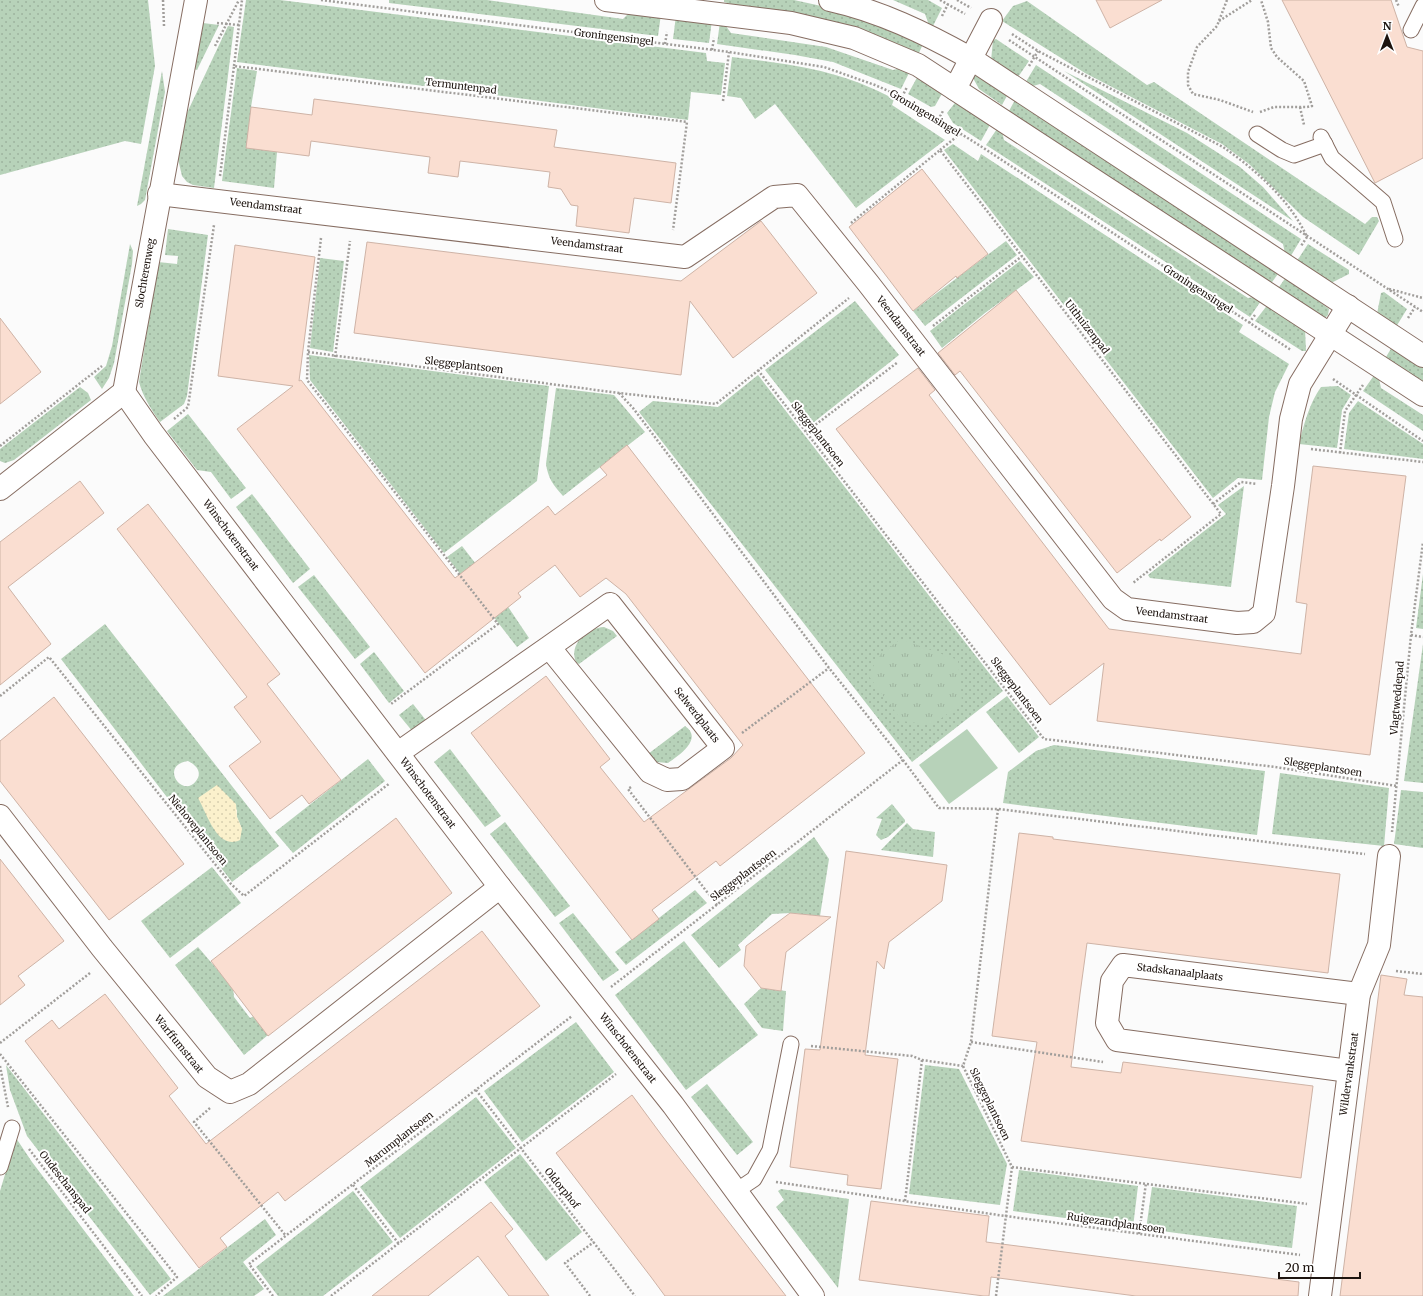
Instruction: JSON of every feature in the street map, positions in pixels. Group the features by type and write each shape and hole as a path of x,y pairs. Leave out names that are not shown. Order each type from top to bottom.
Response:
{"street":[{"name":"Slochterenweg","path":"124,392 159,194 196,0"},
{"path":"606,0 671,4 790,23 854,38 918,65 1423,395"},
{"path":"830,0 890,19 932,37 970,58 1423,356"},
{"path":"955,89 989,23"},
{"name":"Veendamstraat","path":"159,194 685,257 774,197 797,195 868,283 1113,599 1127,609 1237,623 1254,622 1264,613 1283,486 1290,419 1300,384 1348,306"},
{"path":"0,489 124,392"},
{"name":"Winschotenstraat","path":"124,392 154,434 500,887 636,1058 745,1185 813,1296"},
{"name":"Selwerdplaats","path":"404,761 549,647 610,604 722,748 682,779 667,780 650,772 549,647"},
{"name":"Warffumstraat","path":"0,816 110,958 207,1077 230,1092"},
{"name":"Wildervankstraat","path":"1320,1296 1359,994 1379,945 1390,856"},
{"path":"230,1092 249,1084 500,887"},
{"name":"Stadskanaalplaats","path":"1117,1040 1107,1023 1112,981 1123,966 1359,994"},
{"path":"1117,1040 1349,1071"}],"lane":[{"path":"1411,30 1423,6"},
{"path":"1257,134 1282,150 1294,155 1323,140 1332,158 1383,202 1395,239"},
{"path":"745,1185 770,1150 790,1044"},
{"path":"0,1167 12,1128"}],"path":[{"path":"154,434 188,408 217,200 242,0"},
{"name":"Groningensingel","path":"321,0 730,52 824,67 875,85 902,97 960,134 1311,365 1423,441"},
{"path":"940,0 989,23 1038,51 1223,147 1248,165 1272,189 1300,221 1307,236"},
{"path":"1227,0 1217,26 1197,47 1188,72 1188,85 1193,94 1220,100 1256,113 1274,108 1291,106 1307,108 1312,106 1304,81 1277,57 1271,48 1268,22 1261,0"},
{"path":"1219,21 1252,0"},
{"path":"212,22 239,25"},
{"path":"989,23 1423,312"},
{"path":"723,101 730,52"},
{"name":"Termuntenpad","path":"234,66 687,122 670,256"},
{"path":"832,238 960,134"},
{"name":"Uithuizenpad","path":"940,150 1221,514 1113,599"},
{"path":"324,214 308,352 307,380 498,624 371,719"},
{"path":"335,356 354,217"},
{"path":"806,432 1022,256"},
{"name":"Sleggeplantsoen","path":"308,352 619,394 716,404 868,283"},
{"path":"1386,288 1423,298"},
{"path":"0,446 101,368 103,363"},
{"name":"Sleggeplantsoen","path":"758,370 1044,739 1276,768 1397,786"},
{"path":"619,394 633,408 829,668 903,760 938,808 998,809 1390,856"},
{"path":"1287,447 1423,462"},
{"path":"1213,504 1242,482 1283,486"},
{"name":"Vlagtweddepad","path":"1390,856 1411,635 1423,542"},
{"path":"1411,635 1423,637"},
{"name":"Niehoveplantsoen","path":"0,696 49,657 231,884 244,896 404,761"},
{"path":"722,748 829,668"},
{"name":"Sleggeplantsoen","path":"591,1002 628,975 903,760"},
{"path":"650,772 628,789 717,905"},
{"name":"Sleggeplantsoen","path":"998,809 971,1042 963,1066 1012,1167"},
{"path":"0,1043 110,958"},
{"name":"Marumplantsoen","path":"271,1295 249,1264 591,1002"},
{"path":"971,1042 1110,1062 1117,1040"},
{"path":"790,1044 912,1056 922,1060 963,1066"},
{"path":"0,1054 177,1277 156,1296"},
{"path":"331,1296 636,1058"},
{"path":"904,1201 922,1060"},
{"name":"Oudeschanspad","path":"0,1066 12,1128 36,1157 142,1296"},
{"name":"Oldorphof","path":"476,1090 635,1296"},
{"path":"230,1092 194,1122 286,1236"},
{"path":"996,1296 1012,1167 1331,1207"},
{"path":"1139,1234 1146,1183"},
{"path":"353,1185 399,1244"},
{"name":"Ruigezandplantsoen","path":"745,1185 904,1201 1325,1259"},
{"path":"590,1296 565,1263 594,1242"}],"green space":[{"path":"0,0 148,0 155,66 141,144 125,141 0,175"},
{"path":"246,0 280,0 706,53 707,61 725,63 721,95 691,92 688,120 237,62"},
{"path":"389,0 487,0 623,19 631,11 661,14 658,36 389,3"},
{"path":"724,0 794,0 844,11 923,44 918,55 724,2"},
{"path":"893,0 928,0 942,8 932,28 930,28 925,14"},
{"path":"1027,1 1147,85 1154,82 1365,224 1372,217 1377,217 1379,221 1359,255 1303,217 1249,164 1222,144 1085,73 1002,21 1013,6"},
{"path":"676,16 712,20 709,43 673,39"},
{"path":"720,22 723,22 731,33 826,47 893,70 906,67 911,69 901,89 833,62 717,44"},
{"path":"203,23 219,25 197,70 194,69"},
{"path":"228,26 234,27 214,188 193,185 187,182 182,176 178,159 186,115"},
{"path":"996,39 1029,61 1016,80 991,61 993,40"},
{"path":"732,57 775,62 815,70 855,81 894,99 892,105 945,140 856,208 775,104 755,119 741,98 727,96"},
{"path":"1036,65 1301,239 1289,259 1286,258 1283,244 1040,84 1026,88 1024,85"},
{"path":"237,68 257,71 251,107 277,152 274,188 222,181"},
{"path":"162,71 165,92 145,200 137,206"},
{"path":"1064,71 1187,133 1240,167 1263,187 1293,221"},
{"path":"978,73 1008,94 1002,105 979,89 973,78 974,75"},
{"path":"919,74 944,90 935,106 931,107 908,94"},
{"path":"1016,98 1280,271 1270,285 1027,125 1009,111"},
{"path":"958,99 992,121 981,141 953,123 947,113"},
{"path":"999,126 1001,127 1004,140 1248,298 1261,296 1263,298 1250,317 986,145"},
{"path":"953,144 978,161 981,154 1243,325 1239,332 1289,364 1275,392 1269,417 1262,480 1238,478 1213,498 944,150"},
{"path":"168,229 208,235 187,396 184,404 160,422 150,408 139,382 158,262 177,264 178,256 165,255"},
{"path":"1006,241 1017,255 925,326 913,311"},
{"path":"130,244 133,251 132,264 114,363 109,378 102,389 94,377 106,366 112,346"},
{"path":"1308,244 1349,270 1349,274 1331,283 1295,264"},
{"path":"320,258 344,261 333,352 310,348"},
{"path":"1020,261 1034,277 985,313 942,348 930,331"},
{"path":"1286,277 1329,309 1328,315 1325,318 1321,317 1277,290"},
{"path":"1384,292 1407,309 1396,327 1377,314 1381,293"},
{"path":"855,301 899,355 809,426 765,370"},
{"path":"1269,303 1305,329 1306,351 1302,351 1255,321"},
{"path":"1392,347 1423,365 1423,386 1387,359 1386,357"},
{"path":"309,355 549,386 537,481 444,553 310,380"},
{"path":"1375,374 1378,374 1381,388 1423,415 1423,431 1363,391"},
{"path":"758,375 1003,691 912,762 639,412 653,401 718,407"},
{"path":"1338,386 1351,395 1342,410 1337,448 1299,444 1310,407 1321,387"},
{"path":"80,387 88,393 91,400 14,460 5,463 0,461 0,449"},
{"path":"556,388 614,395 645,432 563,496 552,481 546,464"},
{"path":"1358,401 1423,444 1423,459 1344,449 1349,413"},
{"path":"188,414 246,488 231,499 211,472 197,470 167,431"},
{"path":"1244,486 1231,587 1150,578 1148,575 1226,514 1218,505"},
{"path":"252,494 310,569 293,583 236,507"},
{"path":"462,546 500,595 529,638 517,647 447,557"},
{"path":"1423,574 1423,629 1416,628"},
{"path":"314,575 370,647 355,659 298,587"},
{"path":"105,624 279,846 232,882 61,659","holes":["188,761 198,769 199,775 196,781 185,786 180,784 174,774 175,768 179,764","210,789 237,810 237,817 242,829"]},
{"path":"604,627 613,631 617,636 579,664 576,662 574,655 575,649 581,638 592,630"},
{"path":"901,639 958,660 962,703 932,725 902,721 868,675 882,652"},
{"path":"1423,644 1423,783 1404,781"},
{"path":"374,652 404,691 389,703 360,664"},
{"path":"1007,696 1039,737 1019,753 986,712"},
{"path":"413,704 429,724 413,732 399,715"},
{"path":"685,726 690,731 692,736 691,742 678,756 668,763 656,762 648,754"},
{"path":"967,729 998,768 949,804 919,765"},
{"path":"1054,745 1265,771 1257,835 1003,803 1008,772 1036,751"},
{"path":"450,749 501,816 485,827 434,762"},
{"path":"368,759 385,781 293,853 275,832"},
{"path":"1280,773 1389,788 1384,846 1272,834"},
{"path":"1401,790 1423,792 1423,848 1394,844"},
{"path":"892,804 905,822 888,837 881,840 876,835 882,819 876,818"},
{"path":"505,822 570,906 555,917 490,834"},
{"path":"907,823 913,829 935,832 933,857 881,850"},
{"path":"814,837 829,859 820,916 790,913 772,914 738,945 741,950 719,968 691,935"},
{"path":"212,867 241,903 170,958 141,921"},
{"path":"695,890 707,903 626,965 615,952"},
{"path":"573,913 619,970 603,981 559,923"},
{"path":"684,941 758,1035 686,1090 615,995"},
{"path":"198,947 233,988 234,997 250,1018 254,1016 268,1035 244,1055 175,965"},
{"path":"761,988 786,991 783,1031 762,1028 744,1004"},
{"path":"576,1022 614,1072 522,1142 484,1091"},
{"path":"6,1065 171,1279 150,1295 27,1136 10,1090"},
{"path":"925,1065 959,1069 1007,1164 1000,1205 909,1194"},
{"path":"707,1084 753,1142 737,1155 691,1097"},
{"path":"476,1097 516,1148 400,1238 360,1187"},
{"path":"16,1138 32,1162 134,1296 0,1296 0,1191"},
{"path":"520,1154 582,1232 546,1261 484,1182"},
{"path":"1019,1170 1138,1186 1133,1227 1013,1211"},
{"path":"1152,1187 1297,1206 1292,1248 1146,1229"},
{"path":"781,1189 849,1199 838,1288 776,1207 784,1200 778,1191"},
{"path":"353,1191 393,1242 323,1296 278,1296 256,1267"},
{"path":"265,1219 276,1235 243,1262 264,1289 254,1296 163,1296"}],"sand":[{"path":"217,785 236,804 237,817 242,829 240,840 232,842 219,836 209,821 198,798"}],"building":[{"path":"1096,0 1162,0 1110,28"},
{"path":"1282,0 1391,0 1407,47 1423,51 1423,158 1375,183"},
{"path":"314,99 557,130 554,147 676,163 671,203 634,198 629,233 576,226 578,206 571,205 561,189 548,187 550,172 460,161 458,177 428,173 430,157 311,141 309,156 246,148 251,107 312,115"},
{"path":"922,169 988,254 957,278 956,276 913,311 849,227"},
{"path":"761,221 817,293 733,358 690,301 681,375 354,333 367,242 681,281"},
{"path":"235,245 315,257 299,381 301,380 455,578 548,506 555,515 607,475 600,467 627,445 865,753 720,866 716,861 652,910 659,919 632,940 471,733 546,676 610,759 600,767 644,822 731,758 743,745 626,594 606,578 580,597 555,565 518,593 521,597 425,673 237,429 293,386 218,376"},
{"path":"1016,290 1191,517 1117,573 960,371 955,375 938,353"},
{"path":"0,318 41,372 0,404"},
{"path":"918,368 935,390 929,395 1109,629 1301,654 1307,604 1296,602 1313,466 1406,476 1370,755 1097,721 1104,663 1050,705 836,429"},
{"path":"80,481 104,513 8,587 51,644 0,685 0,542"},
{"path":"148,504 280,674 267,684 341,780 309,804 302,795 270,819 229,766 261,742 234,707 247,697 117,529"},
{"path":"54,697 184,864 109,920 0,781 0,741"},
{"path":"396,818 452,893 268,1036 211,961"},
{"path":"1019,833 1053,837 1053,839 1340,874 1328,973 1087,943 1080,994 1071,1067 1121,1073 1123,1062 1313,1086 1301,1178 1021,1141 1037,1042 992,1036"},
{"path":"846,851 947,865 942,901 889,942 884,969 877,961 865,1055 898,1059 881,1189 847,1185 848,1175 790,1167 805,1049 820,1050"},
{"path":"0,859 64,941 18,976 25,985 0,1005"},
{"path":"790,913 831,917 786,952 781,991 761,988 744,966 746,946"},
{"path":"482,931 540,1006 285,1201 278,1192 220,1238 227,1247 199,1268 25,1041 52,1020 59,1029 105,994 178,1088 169,1096 206,1144"},
{"path":"1381,975 1407,979 1404,995 1423,997 1423,1296 1340,1296"},
{"path":"632,1095 786,1296 665,1296 556,1153"},
{"path":"871,1201 989,1216 986,1242 1299,1282 1298,1296 1136,1296 991,1277 989,1296 984,1296 859,1280"},
{"path":"491,1202 513,1229 505,1236 549,1296 509,1296 478,1256 428,1296 372,1296"}]}
